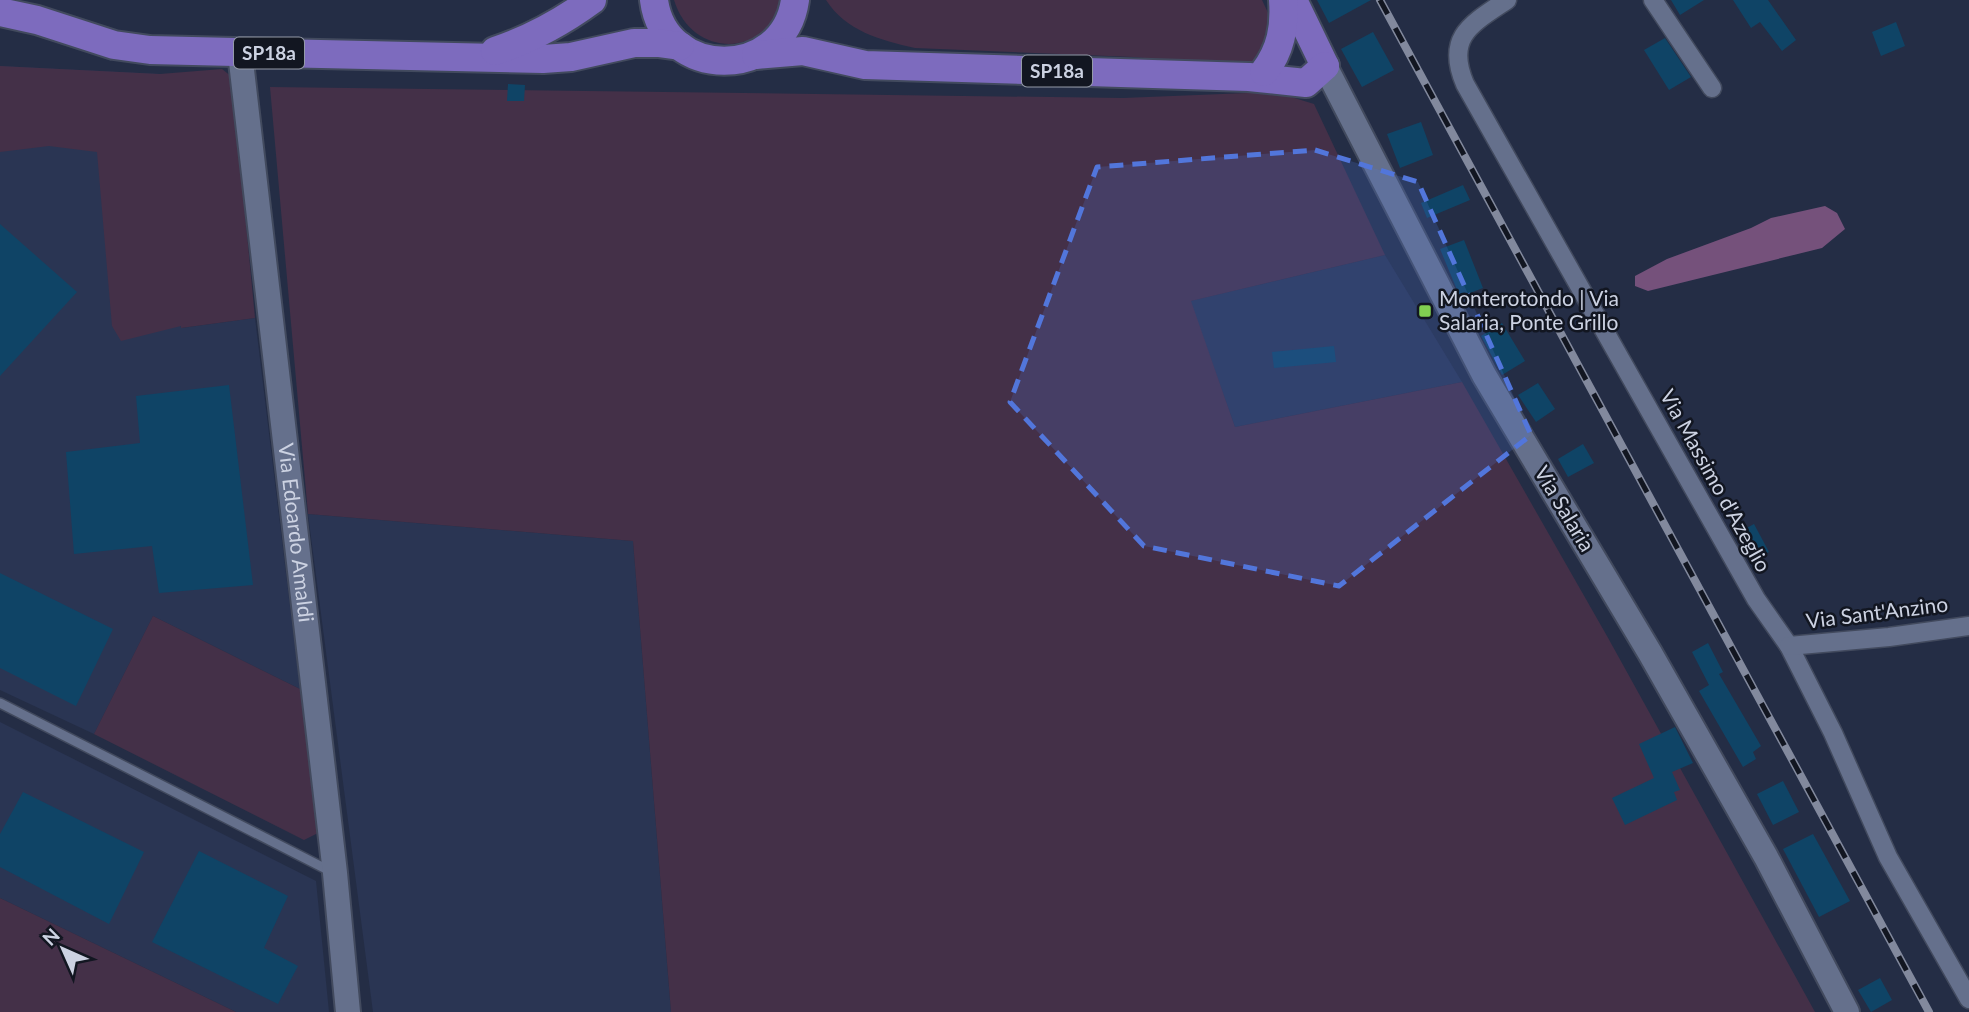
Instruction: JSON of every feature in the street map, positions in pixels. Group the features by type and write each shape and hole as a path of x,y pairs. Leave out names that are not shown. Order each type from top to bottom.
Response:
{"main road":[{"path":"26,0 42,16 63,28"},
{"name":"SP18a","path":"479,56 533,37 592,0"},
{"path":"654,0 665,30 680,46 697,57 717,61 737,61 756,55 774,42 787,25 795,2"},
{"path":"1256,74 1274,57 1280,40 1283,0"},
{"name":"Via Salaria","path":"1293,0 1315,75 1347,112 1484,375 1664,677 1766,857 1847,1012"},
{"name":"SP18a","path":"795,2 800,16 816,35 865,65"},
{"name":"SP18a","path":"0,12 63,28 114,45 150,50 558,58 635,43 680,46"},
{"name":"SP18a","path":"756,55 803,51 865,65 1256,74"},
{"name":"Via Edoardo Amaldi","path":"240,53 335,873 348,1012"},
{"path":"1256,74 1296,62 1310,62 1315,75"}],"street":[{"name":"Via Massimo d'Azeglio","path":"1507,0 1474,24 1460,41 1457,61 1465,84 1756,600 1789,646 1828,722 1888,857 1969,999"},
{"path":"1654,0 1712,88"},
{"name":"Via Sant'Anzino","path":"1789,646 1969,626"}],"lane":[{"path":"0,703 335,873"}],"highlighted area":[{"path":"1315,150 1418,182 1531,435 1339,586 1144,546 1010,402 1097,167"}],"shaded area":[{"path":"674,0 784,0 775,19 762,33 746,41 729,44 712,41 696,33 683,19"},
{"path":"826,0 1262,0 1277,32 1252,64 1231,66 1133,57 915,48 865,33 843,19"},
{"path":"0,66 160,74 181,328 255,318 300,689 153,616 94,734 0,690"},
{"path":"0,66 160,74 222,69 232,77 255,318 181,326 121,341 112,326 97,152 49,146 0,152"},
{"path":"270,87 1123,98 1275,92 1314,104 1385,255 1191,301 1235,427 1462,382 1607,636 1815,1012 671,1012 633,541 308,514"},
{"path":"1825,206 1837,213 1845,229 1822,248 1648,291 1635,286 1635,276 1667,259 1771,218"},
{"path":"1385,255 1462,382 1235,427 1190,301"},
{"path":"308,514 633,541 671,1012 373,1012"},
{"path":"153,616 300,689 318,833 304,840 94,734"},
{"path":"0,722 316,881 329,1012 236,1012 0,898"},
{"path":"0,898 236,1012 0,1012"}],"building":[{"path":"1317,0 1371,0 1329,23"},
{"path":"1671,0 1704,0 1680,15"},
{"path":"1733,0 1768,0 1796,40 1782,51 1760,22 1751,28"},
{"path":"1896,22 1905,46 1881,56 1872,32"},
{"path":"1373,32 1394,70 1362,87 1341,49"},
{"path":"1665,38 1691,77 1669,90 1644,50"},
{"path":"508,84 525,85 524,101 507,101"},
{"path":"1421,122 1433,155 1400,168 1387,134"},
{"path":"1463,185 1470,200 1427,218 1421,203"},
{"path":"0,224 77,292 0,376"},
{"path":"1464,240 1483,288 1460,297 1440,249"},
{"path":"1502,323 1525,361 1502,375 1481,336"},
{"path":"1334,346 1336,362 1274,368 1272,352"},
{"path":"1538,383 1555,409 1536,422 1518,395"},
{"path":"229,385 253,585 159,593 152,546 74,554 66,452 140,443 136,396"},
{"path":"1583,444 1594,463 1568,477 1558,459"},
{"path":"1754,524 1769,552 1753,561 1737,533"},
{"path":"0,573 113,629 76,706 0,668"},
{"path":"1708,643 1723,672 1719,674 1761,746 1753,752 1756,759 1743,767 1699,691 1709,685 1692,652"},
{"path":"1675,727 1693,763 1672,772 1680,790 1674,792 1677,800 1625,825 1612,798 1654,778 1639,744"},
{"path":"1783,781 1799,812 1773,825 1757,794"},
{"path":"23,792 144,852 109,924 0,867 0,834"},
{"path":"1813,834 1850,901 1819,917 1783,849"},
{"path":"199,851 288,896 264,948 298,966 278,1004 152,942"},
{"path":"1880,978 1892,1000 1871,1012 1858,990"}],"railway":[{"path":"1380,0 1929,1012"}],"place":[{"name":"Monterotondo | Via Salaria, Ponte Grillo","path":"1425,311"}]}
